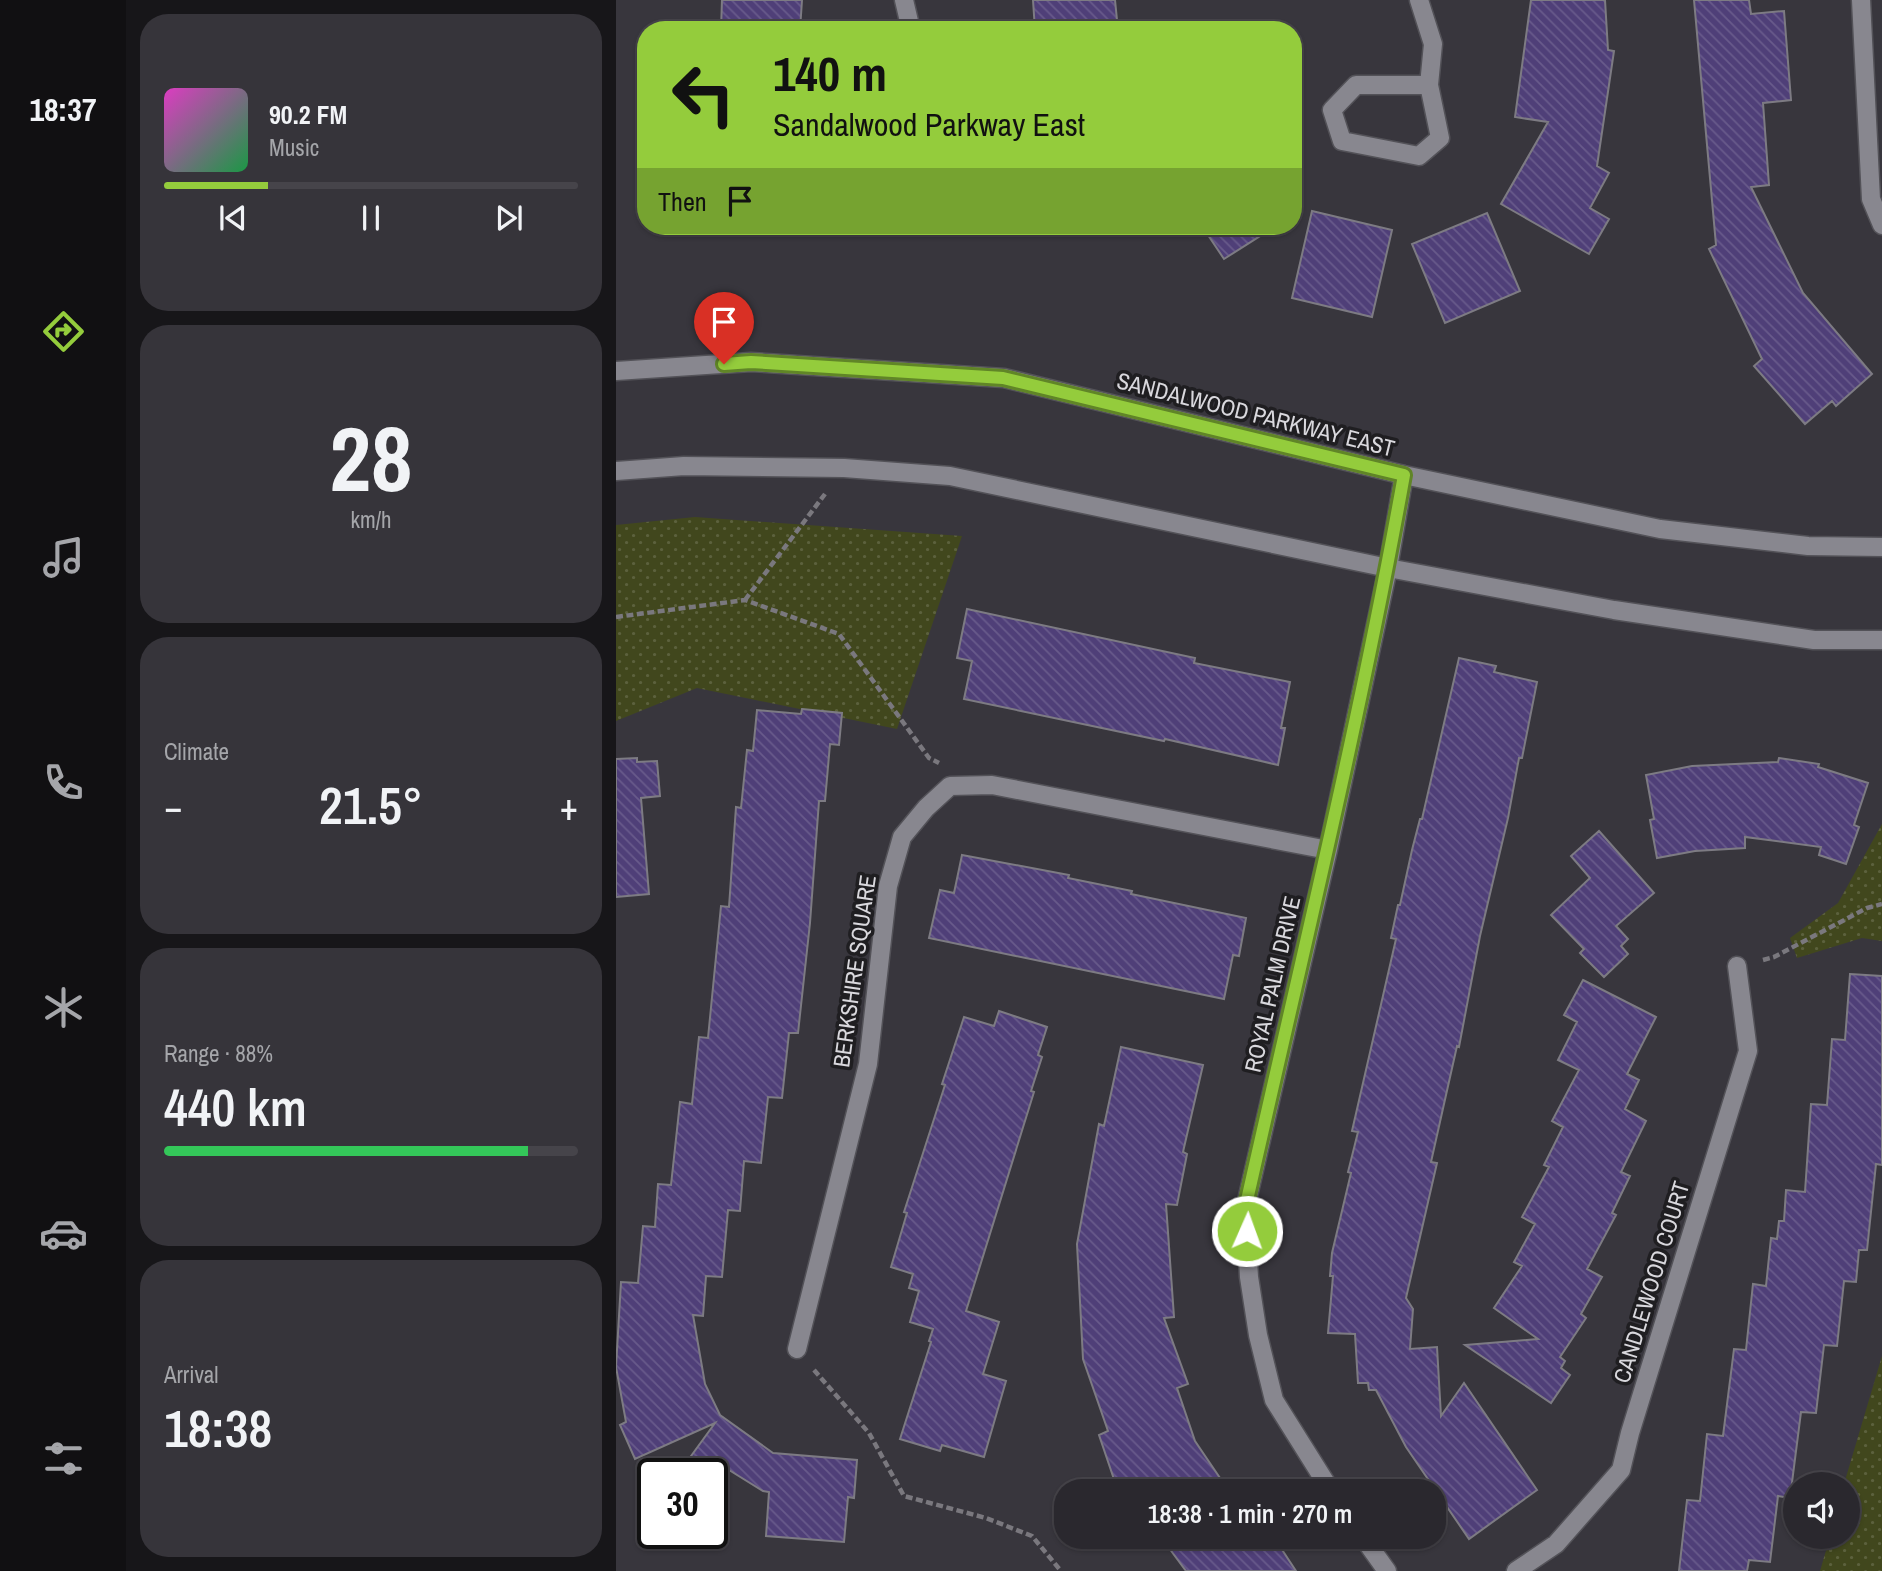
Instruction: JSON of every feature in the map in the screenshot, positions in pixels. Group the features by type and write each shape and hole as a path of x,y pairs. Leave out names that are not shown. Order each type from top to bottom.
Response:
{"street":[{"path":"904,0 909,21"},
{"path":"1419,0 1433,44 1429,85 1440,138 1419,156 1342,141 1332,110 1356,85 1429,85"},
{"path":"1861,0 1871,199 1882,225"},
{"name":"SANDALWOOD PARKWAY EAST","path":"616,371 751,362 1003,378 1404,475 1660,529 1808,546 1882,547"},
{"path":"616,471 684,466 844,468 950,476 1388,568 1614,610 1814,640 1882,640"},
{"name":"ROYAL PALM DRIVE","path":"1323,1479 1274,1400 1258,1335 1249,1277 1245,1209 1328,850 1388,568 1404,475"},
{"name":"BERKSHIRE SQUARE","path":"797,1349 868,1064 888,886 902,837 926,808 950,786 992,785 1328,850"},
{"name":"CANDLEWOOD COURT","path":"1516,1571 1556,1544 1621,1470 1748,1051 1737,966"},
{"path":"1371,1549 1387,1571"}],"path":[{"path":"745,600 844,468"},
{"path":"616,617 745,600 839,634 929,758 942,763"},
{"path":"1737,966 1774,957 1867,908 1882,904"},
{"path":"797,1349 869,1433 904,1496 986,1518 1032,1536 1061,1571"}],"green space":[{"path":"695,517 962,536 897,729 697,688 616,721 616,525"},
{"path":"1882,824 1882,941 1862,938 1797,958 1790,938 1838,903"},
{"path":"1882,1356 1882,1571 1820,1571 1826,1549 1860,1549 1860,1472 1848,1472"}],"building":[{"path":"722,0 802,0 801,21 721,21"},
{"path":"1033,0 1115,0 1117,21 1034,21"},
{"path":"1531,0 1605,0 1608,50 1614,51 1597,166 1609,173 1590,208 1609,219 1589,254 1501,204 1548,122 1515,117"},
{"path":"1694,0 1749,0 1751,14 1784,11 1791,100 1763,103 1769,185 1751,187 1803,293 1872,374 1836,406 1832,401 1805,424 1754,366 1762,359 1709,249 1716,245"},
{"path":"1312,211 1392,230 1372,317 1292,298"},
{"path":"1487,213 1520,291 1445,323 1412,244"},
{"path":"1208,235 1262,235 1224,259"},
{"path":"967,609 1195,658 1194,663 1290,682 1281,728 1285,728 1278,765 1165,739 1164,741 964,699 972,661 957,658"},
{"path":"1459,658 1496,666 1494,672 1537,682 1480,936 1459,1047 1457,1046 1431,1162 1437,1163 1406,1298 1413,1309 1410,1349 1437,1347 1441,1416 1464,1383 1537,1490 1469,1539 1446,1505 1446,1479 1428,1479 1406,1447 1376,1390 1369,1390 1368,1383 1358,1383 1355,1334 1328,1333 1333,1276 1330,1276 1332,1253 1358,1132 1352,1131 1396,939 1391,938 1398,905 1422,819"},
{"path":"802,709 842,713 839,745 830,744 825,801 819,801 798,1033 789,1033 782,1098 768,1097 761,1163 744,1161 740,1211 728,1210 722,1277 706,1276 703,1316 693,1315 705,1384 720,1415 773,1453 857,1460 854,1498 848,1497 844,1542 766,1536 769,1492 728,1471 728,1458 690,1458 715,1423 635,1459 620,1425 626,1422 616,1367 621,1282 638,1283 643,1226 655,1227 658,1184 671,1185 680,1102 692,1104 699,1037 708,1038 721,906 729,907 736,807 741,808 747,750 753,751 757,710 801,714"},
{"path":"637,758 637,762 657,761 660,796 641,798 649,894 616,897 616,759"},
{"path":"1779,758 1819,764 1818,767 1868,783 1854,825 1859,827 1846,864 1819,855 1821,847 1745,837 1745,848 1695,851 1657,858 1650,820 1654,819 1646,775 1692,766 1778,762"},
{"path":"1599,831 1654,893 1616,926 1628,939 1621,946 1628,954 1604,977 1580,953 1584,949 1551,915 1590,878 1571,856"},
{"path":"962,855 1069,875 1068,878 1132,891 1131,894 1246,918 1239,956 1233,955 1224,999 929,938 940,890 954,893"},
{"path":"1850,974 1882,976 1882,1165 1876,1164 1867,1250 1859,1250 1856,1282 1844,1281 1837,1346 1824,1345 1816,1413 1801,1412 1793,1472 1783,1472 1783,1497 1778,1496 1770,1562 1749,1560 1747,1571 1679,1571 1687,1500 1700,1501 1707,1434 1723,1436 1734,1349 1746,1350 1753,1284 1766,1286 1771,1238 1777,1239 1779,1221 1784,1221 1786,1190 1805,1192 1811,1104 1827,1105 1832,1039 1845,1040"},
{"path":"1583,980 1656,1017 1627,1074 1639,1080 1625,1109 1646,1121 1621,1172 1630,1176 1612,1213 1616,1215 1587,1269 1602,1277 1581,1314 1586,1318 1560,1357 1565,1361 1561,1368 1570,1375 1551,1403 1465,1345 1538,1339 1494,1308 1522,1266 1514,1262 1535,1224 1522,1217 1549,1167 1544,1165 1563,1127 1552,1121 1579,1070 1558,1060 1577,1022 1564,1015"},
{"path":"999,1011 1047,1027 1038,1055 1042,1057 1031,1091 1034,1092 966,1311 999,1322 983,1374 1006,1381 984,1457 942,1445 940,1451 900,1439 933,1329 910,1322 919,1291 909,1288 913,1274 891,1267 907,1213 904,1212 964,1017 994,1026"},
{"path":"1121,1047 1203,1065 1183,1152 1187,1154 1177,1205 1166,1204 1174,1317 1164,1318 1188,1384 1177,1388 1195,1441 1221,1479 1114,1479 1099,1435 1108,1431 1083,1359 1077,1244 1099,1124 1104,1126"},
{"path":"1170,1549 1282,1549 1296,1571 1186,1571"}],"route":[{"path":"724,364 751,362 1003,378 1404,475 1388,568 1328,850 1245,1209 1247,1231"}]}
